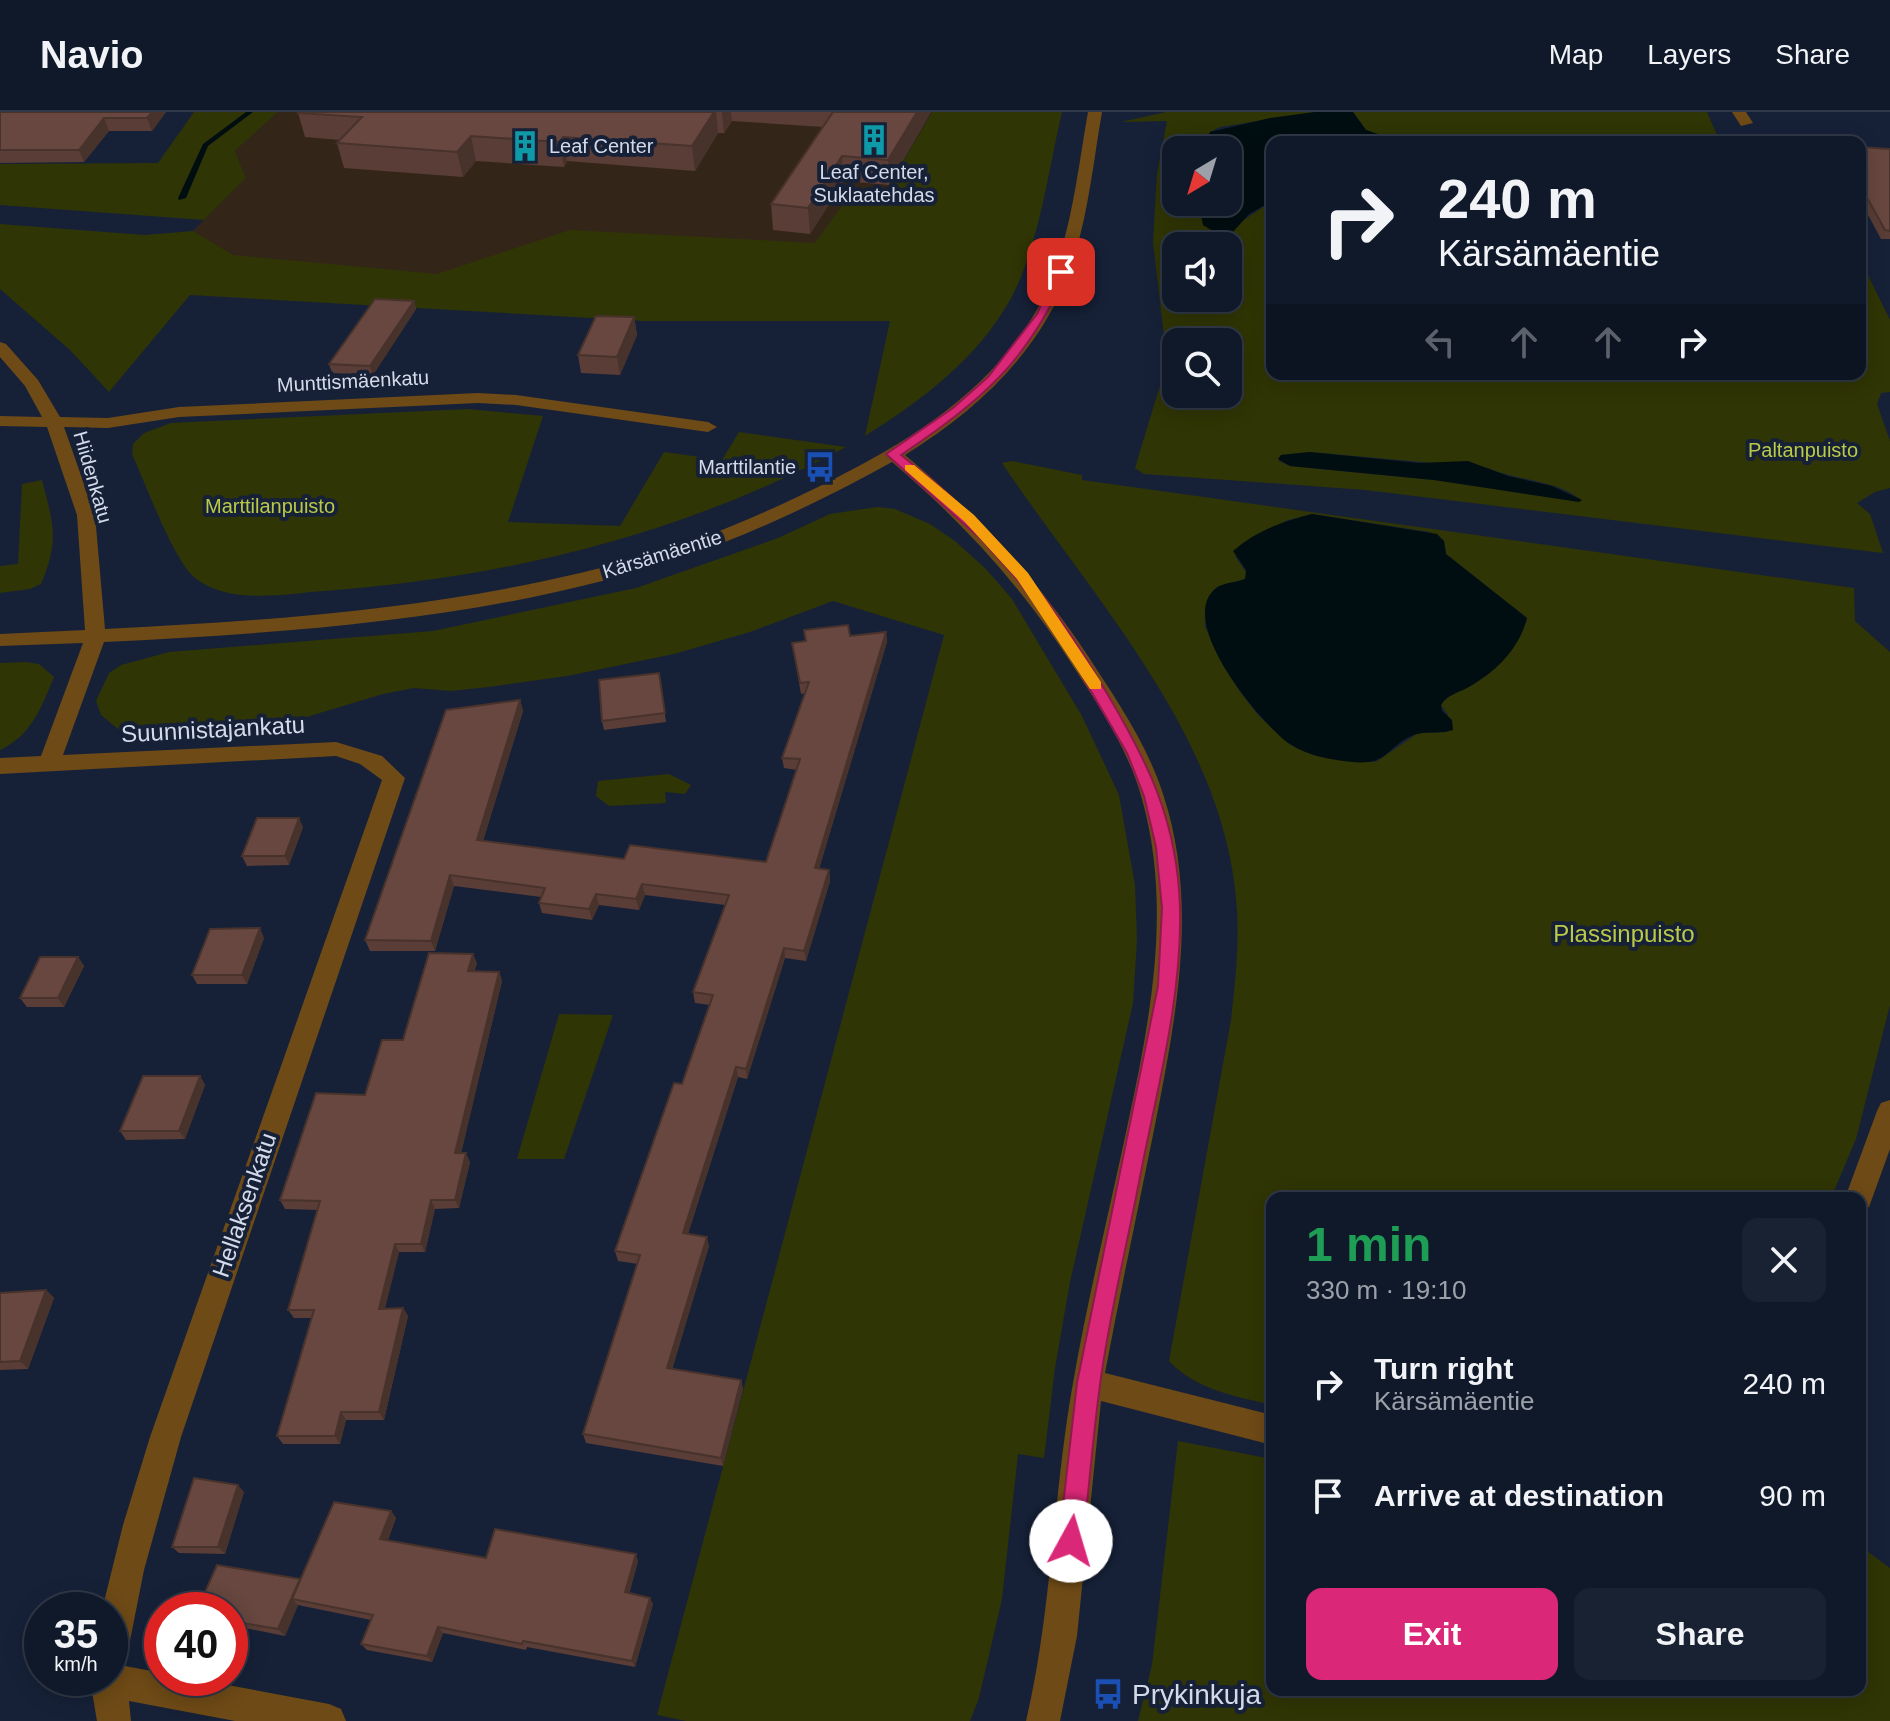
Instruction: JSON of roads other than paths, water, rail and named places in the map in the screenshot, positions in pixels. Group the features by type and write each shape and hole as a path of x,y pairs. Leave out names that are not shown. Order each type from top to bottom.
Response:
{"street":[{"name":"Kärsämäentie","path":"0,640 96,636 395,613 534,588 658,558 720,537 834,486 893,454 978,394 1008,362 1042,314 1067,256 1095,112"},
{"name":"Hiidenkatu","path":"0,347 32,384 53,420 86,515 96,636"},
{"name":"Munttismäenkatu","path":"0,421 108,423 179,412 478,398 516,400 708,427"},
{"path":"893,454 936,489 1023,576 1073,649 1135,753 1153,796 1164,847 1171,908 1168,986 1088,1383 1065,1603 1054,1681 1043,1721"},
{"path":"49,763 96,636"},
{"name":"Suunnistajankatu","path":"0,766 336,749 362,754 377,762"},
{"name":"Hellaksenkatu","path":"123,1592 144,1503 261,1154 394,778 377,762"},
{"path":"1861,1192 1890,1111"},
{"path":"1088,1383 1266,1428"},
{"path":"128,1677 329,1721"},
{"name":"Hellaksenkatu","path":"111,1696 114,1721"}],"waterway":[{"path":"182,198 205,145 250,112"}],"place":[{"name":"Leaf Center, Suklaatehdas","path":"874,140"},
{"name":"Leaf Center","path":"525,146"},
{"name":"Marttilantie","path":"820,467"},
{"name":"Prykinkuja","path":"1108,1694"}],"park label":[{"name":"Paltanpuisto","path":"1803,450"},
{"name":"Marttilanpuisto","path":"270,506"},
{"name":"Plassinpuisto","path":"1624,933"}]}
